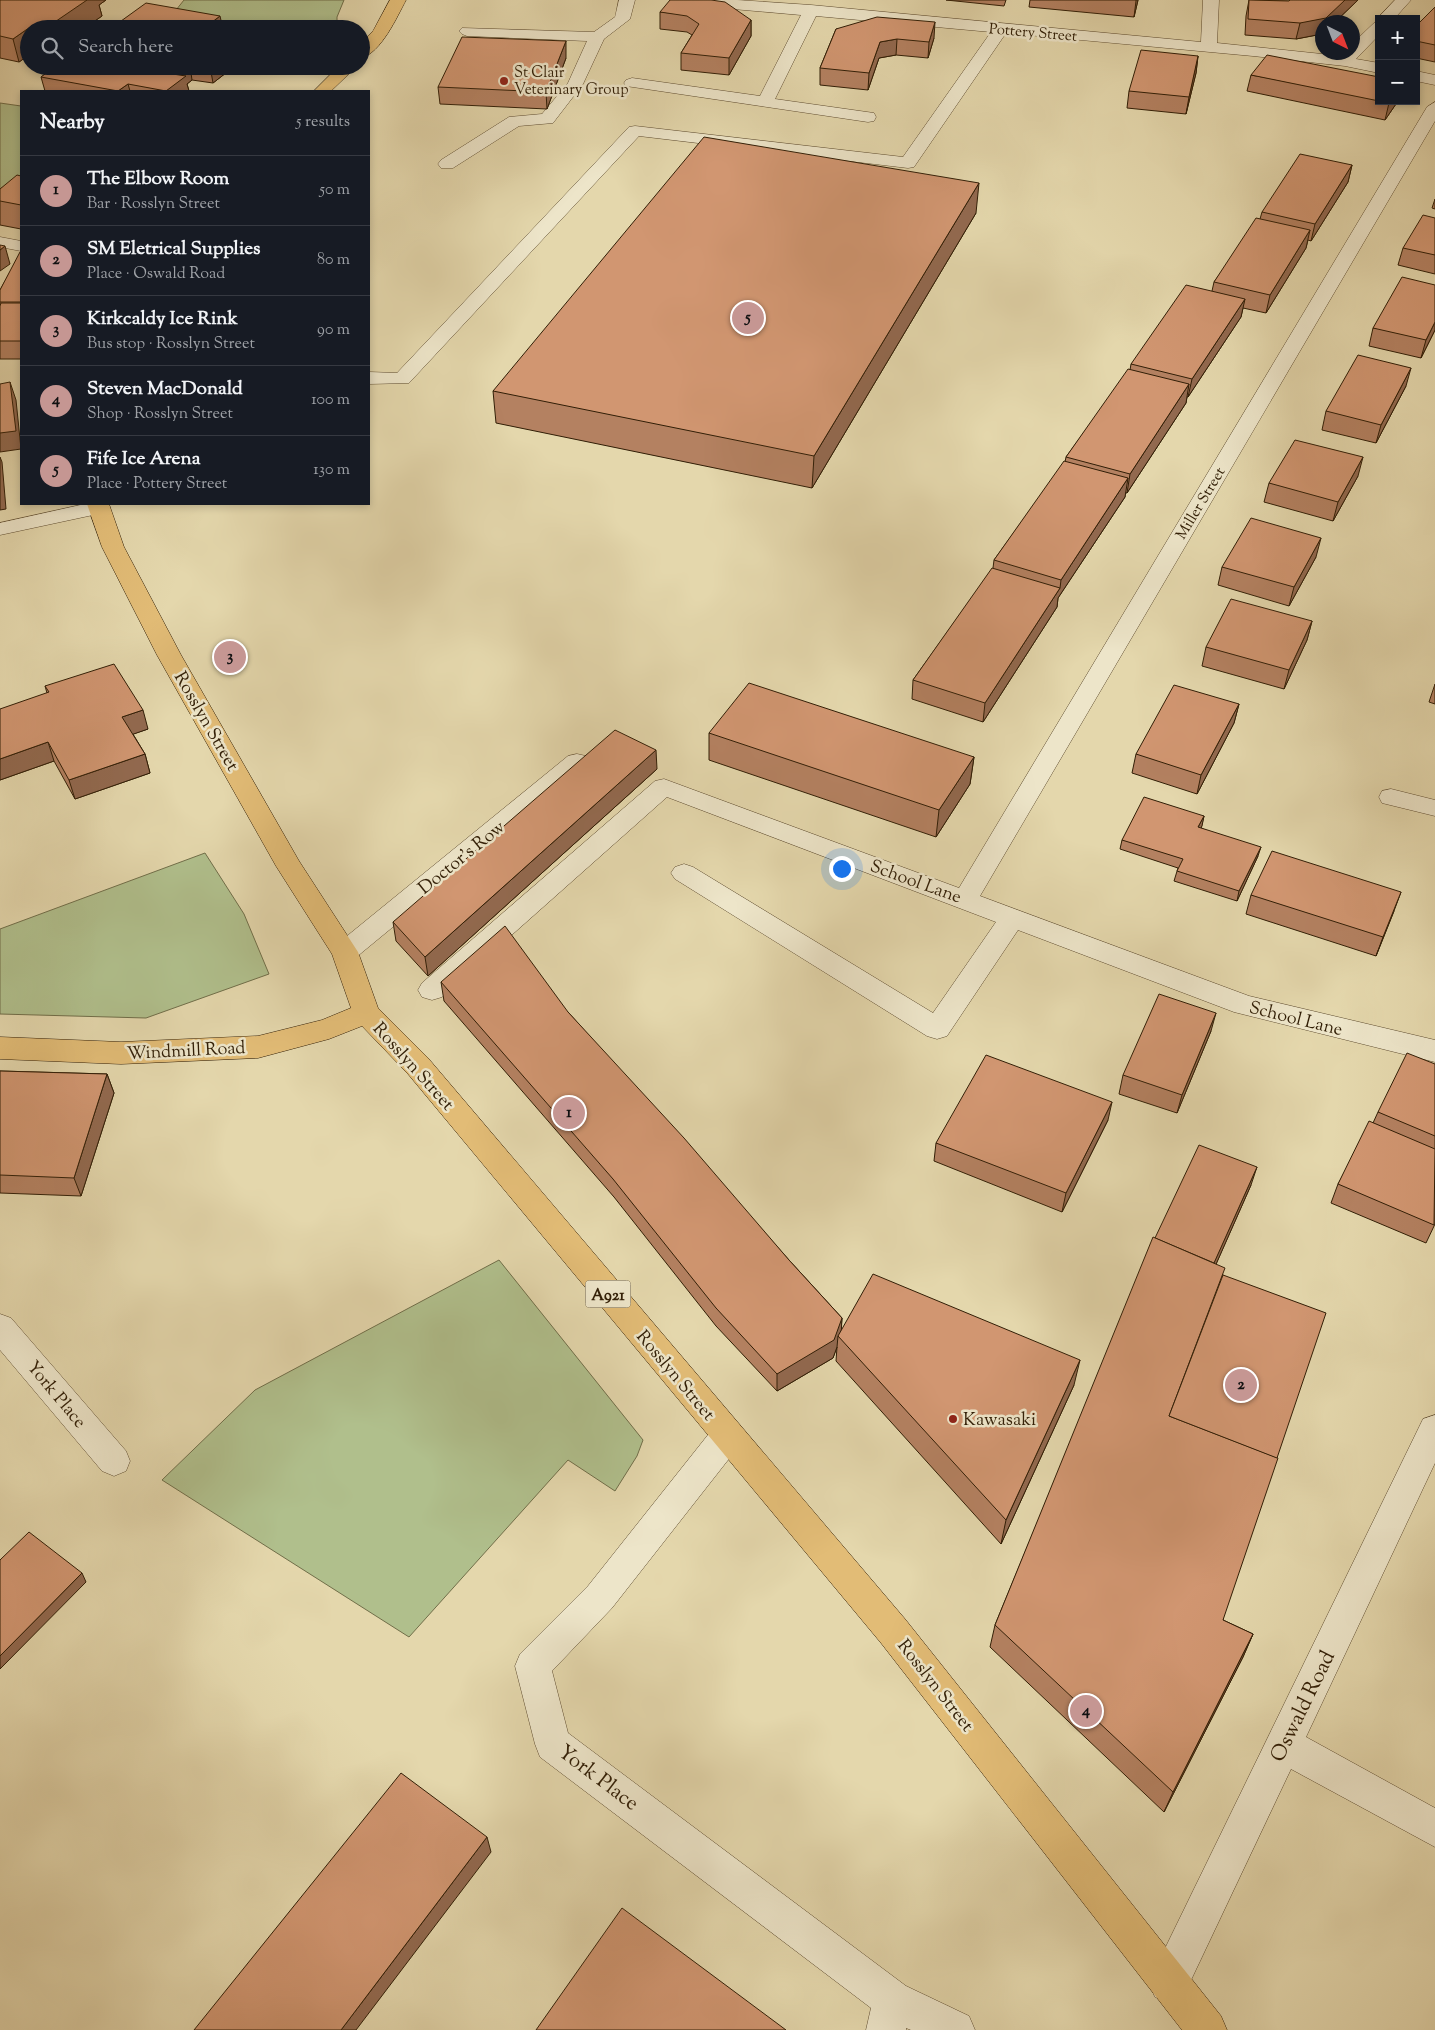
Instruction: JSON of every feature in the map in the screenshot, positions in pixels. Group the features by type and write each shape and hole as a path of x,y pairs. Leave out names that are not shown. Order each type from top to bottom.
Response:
{"main road":[{"path":"370,43 380,32 398,0"},
{"path":"323,90 339,75"},
{"name":"Rosslyn Street","path":"98,506 113,547 169,655 290,866 345,952 366,1013 418,1066 727,1436 893,1631 1207,2030"},
{"name":"Windmill Road","path":"0,1048 121,1053 258,1047 329,1029 366,1013"}],"street":[{"path":"447,164 515,121 547,119 575,84 597,37 622,19 627,0"},
{"name":"Pottery Street","path":"687,0 1345,61 1375,67"},
{"path":"1209,48 1211,0"},
{"path":"1389,15 1403,0"},
{"path":"765,102 811,10"},
{"path":"370,378 402,379 635,131 908,163 1001,29"},
{"path":"1345,61 1375,30"},
{"path":"467,31 597,37"},
{"path":"1420,77 1435,80"},
{"path":"632,83 868,117"},
{"name":"Miller Street","path":"965,899 1435,108"},
{"path":"0,242 20,246"},
{"path":"0,529 98,506"},
{"name":"Doctor's Row","path":"345,952 577,762"},
{"name":"School Lane","path":"432,990 664,787 1244,1005 1435,1051"},
{"path":"1391,797 1435,808"},
{"path":"684,873 938,1029 1013,918"},
{"name":"York Place","path":"0,1327 114,1461"},
{"name":"Oswald Road","path":"1169,1983 1435,1429"},
{"name":"York Place","path":"727,1436 600,1598 533,1666 553,1744 889,2015 955,2030"},
{"path":"1284,1744 1435,1828"}],"green space":[{"path":"184,0 344,0 337,20 168,20"},
{"path":"0,103 20,106 20,194 0,209"},
{"path":"205,853 244,914 269,974 146,1018 0,1014 0,929"},
{"path":"499,1260 643,1440 637,1456 615,1491 568,1460 409,1637 162,1480 255,1390"}],"building":[{"path":"0,0 87,0 58,20 20,20 20,34 13,39 0,36"},
{"path":"670,0 725,2 751,20 729,58 681,53 699,24 687,16 660,12"},
{"path":"1249,0 1345,0 1329,15 1315,15 1315,20 1300,23 1248,19"},
{"path":"146,3 220,16 215,20 122,20"},
{"path":"1435,7 1435,45 1420,42 1420,22"},
{"path":"877,17 935,22 929,42 897,39 880,42 869,73 820,68 836,29"},
{"name":"St Clair Veterinary Group","path":"462,37 566,41 546,92 438,87"},
{"path":"1141,50 1198,56 1189,97 1129,91"},
{"path":"1267,55 1375,76 1375,100 1251,75"},
{"path":"44,75 186,76 167,90 128,84 119,90 112,90 41,77"},
{"path":"704,137 979,183 814,456 493,391"},
{"path":"1300,154 1352,165 1315,224 1262,212"},
{"path":"17,175 20,176 20,205 0,201 0,189"},
{"path":"1423,215 1435,218 1435,255 1403,248"},
{"path":"1256,218 1310,230 1270,295 1214,282"},
{"path":"20,252 20,302 0,302 0,290"},
{"path":"1402,277 1435,285 1435,322 1426,340 1373,328"},
{"path":"1186,285 1245,299 1192,379 1131,364"},
{"path":"1,303 20,303 20,341 0,341"},
{"path":"1358,355 1411,368 1381,425 1326,411"},
{"path":"1128,369 1189,384 1130,474 1066,457"},
{"path":"10,382 16,431 0,433 0,384"},
{"path":"1295,440 1363,457 1338,502 1269,483"},
{"path":"1064,461 1128,478 1061,580 994,560"},
{"path":"1251,518 1321,538 1294,587 1222,567"},
{"path":"992,568 1060,588 985,703 913,680"},
{"path":"1231,599 1312,621 1289,670 1206,647"},
{"path":"114,664 143,710 122,717 145,754 69,780 48,742 0,759 0,709 49,692 45,686"},
{"path":"749,683 974,757 939,810 709,733"},
{"path":"1174,685 1239,704 1201,775 1136,754"},
{"path":"615,730 656,750 425,957 393,922"},
{"path":"1144,797 1204,816 1198,827 1261,847 1239,891 1177,871 1183,859 1122,840"},
{"path":"1272,851 1401,892 1383,937 1251,895"},
{"path":"505,926 568,1012 684,1138 789,1260 842,1318 834,1340 777,1374 716,1308 613,1179 441,982"},
{"path":"1159,994 1216,1013 1182,1095 1123,1075"},
{"path":"1407,1053 1435,1064 1435,1136 1378,1112"},
{"path":"986,1055 1112,1102 1066,1193 936,1143"},
{"path":"0,1071 107,1074 74,1178 0,1175"},
{"path":"1369,1121 1435,1149 1434,1225 1338,1184"},
{"path":"1199,1145 1257,1167 1214,1263 1155,1238"},
{"path":"1153,1237 1225,1268 1169,1416 1278,1458 1223,1620 1253,1634 1173,1792 995,1625"},
{"path":"873,1274 1080,1360 1006,1520 838,1336"},
{"path":"1223,1275 1326,1313 1277,1458 1169,1416"},
{"path":"29,1532 82,1573 0,1656 0,1560"},
{"path":"401,1773 487,1837 341,2030 194,2030"},
{"path":"622,1908 786,2030 536,2030"}],"place":[{"name":"St Clair Veterinary Group","path":"504,81"},
{"name":"Fife Ice Arena","path":"748,318"},
{"name":"Kirkcaldy Ice Rink","path":"230,657"},
{"name":"The Elbow Room","path":"569,1113"},
{"name":"SM Eletrical Supplies","path":"1241,1385"},
{"name":"Kawasaki","path":"953,1419"},
{"name":"Steven MacDonald","path":"1086,1711"}]}
